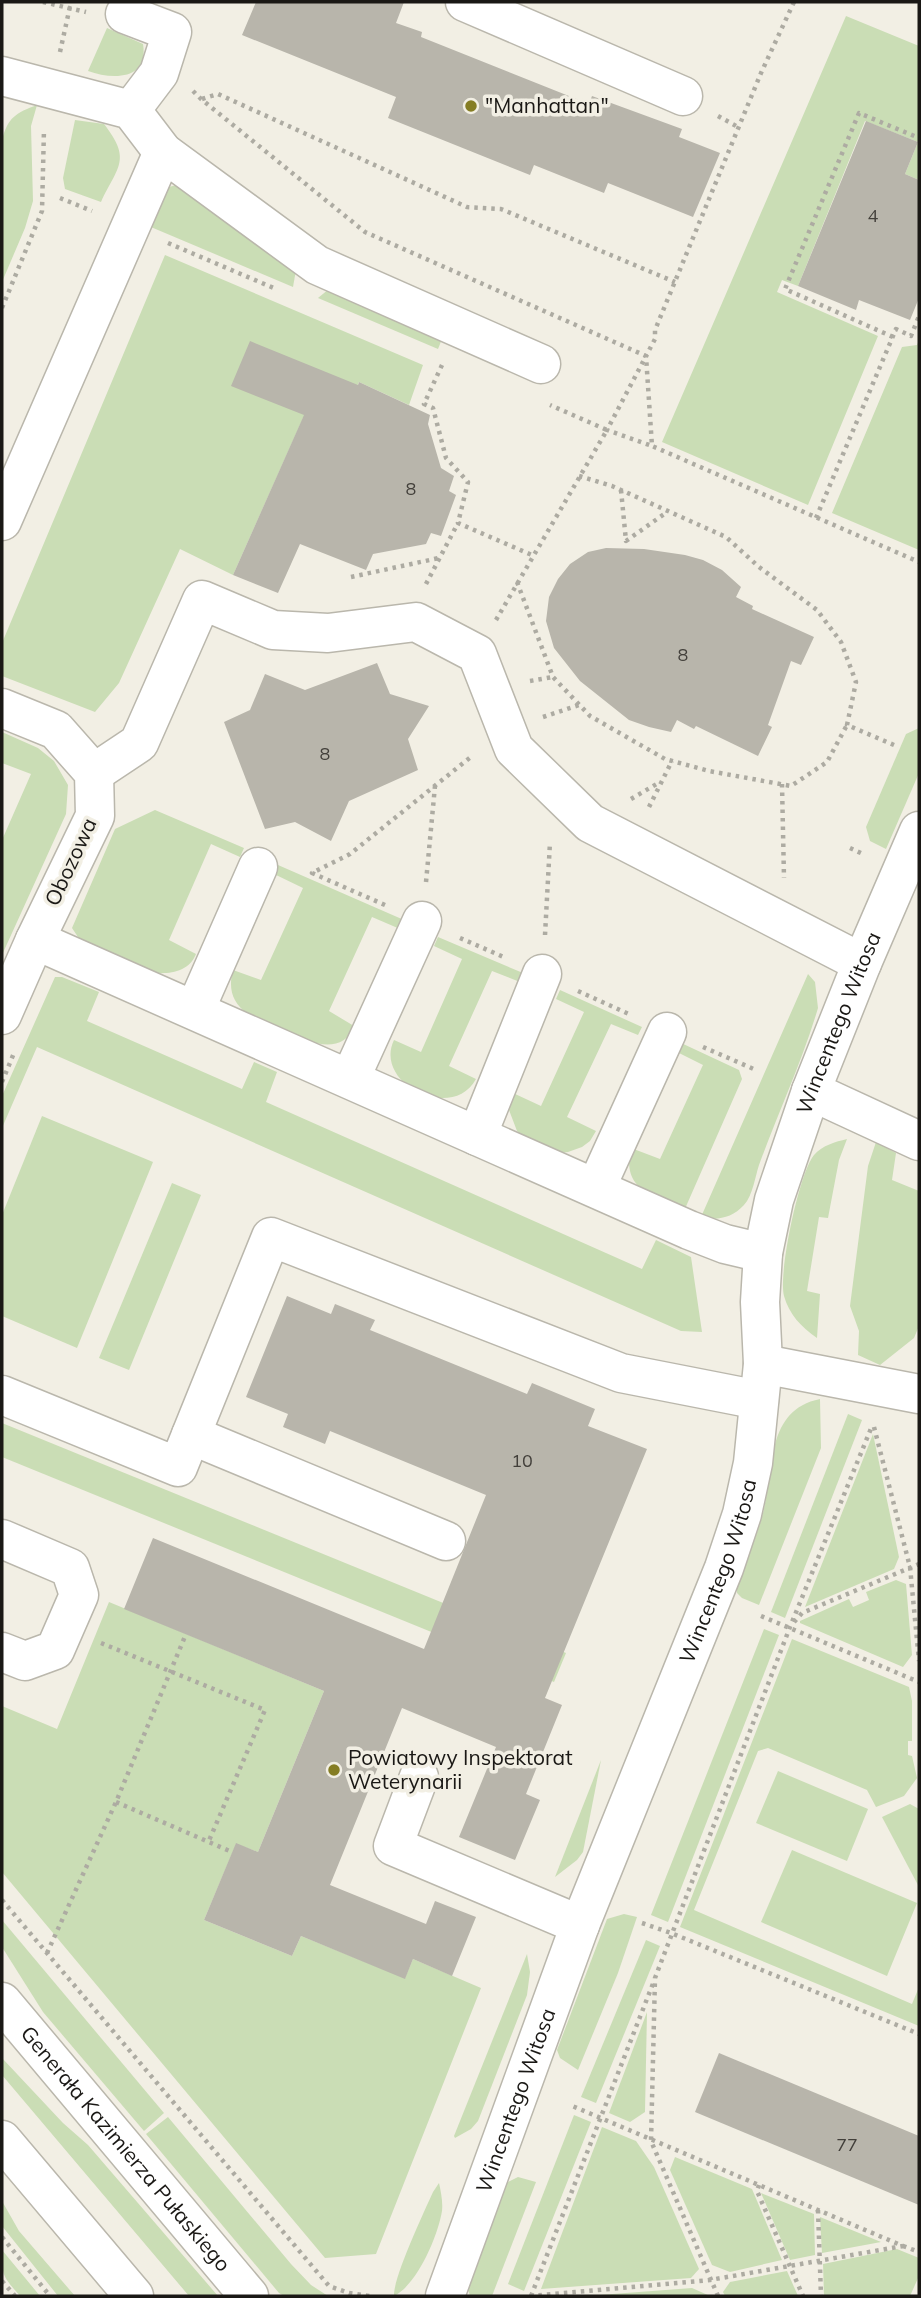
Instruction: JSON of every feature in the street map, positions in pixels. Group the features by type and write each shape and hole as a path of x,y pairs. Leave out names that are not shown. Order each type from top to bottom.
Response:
{"street":[{"path":"465,2 683,96"},
{"path":"125,14 172,32 159,73 131,110"},
{"path":"2,76 131,110 163,152 317,265 541,364"},
{"path":"2,521 163,152"},
{"path":"2,708 56,730 94,773 139,743 202,600 273,630 328,633 416,622 477,654 514,749 590,824 862,963"},
{"name":"Obozowa","path":"2,1015 95,816 94,773"},
{"name":"Wincentego Witosa","path":"445,2296 580,1925 724,1568 742,1514 753,1463 761,1382 760,1302 763,1253 774,1200 811,1091 919,831"},
{"path":"195,1010 258,867"},
{"path":"350,1079 422,921"},
{"path":"35,940 689,1230 724,1244 763,1253"},
{"path":"477,1136 542,974"},
{"path":"596,1188 667,1032"},
{"path":"811,1091 919,1141"},
{"path":"2,1395 178,1467 271,1237 621,1373 919,1394"},
{"path":"191,1435 446,1541"},
{"path":"2,1539 70,1568 79,1594 55,1650 25,1661 2,1652"},
{"path":"419,1777 393,1846 580,1925"},
{"name":"Generała Kazimierza Pułaskiego","path":"2,2002 249,2296"},
{"path":"2,2140 134,2296"}],"path":[{"path":"43,2 71,5 87,13"},
{"path":"477,654 516,581 607,430 655,339 655,330 761,73 794,2"},
{"path":"2,309 42,211 43,138 51,89 71,5"},
{"path":"192,89 365,232 646,356"},
{"path":"201,99 218,94 467,207 501,209 676,282"},
{"path":"892,337 785,289 859,113 919,138"},
{"path":"60,198 279,290"},
{"path":"816,518 896,329 911,336 919,316"},
{"path":"646,356 652,446"},
{"path":"424,587 458,523 468,482 446,458 433,408 424,404 445,360"},
{"path":"545,403 652,446 919,562"},
{"path":"516,581 529,608 554,677 590,716 672,761 709,771 791,786 827,762 847,725 856,682 841,642 817,610 759,567 726,537 621,490 579,476"},
{"path":"621,490 626,541 668,511"},
{"path":"458,523 532,555"},
{"path":"351,578 439,558"},
{"path":"847,725 894,745"},
{"path":"507,729 350,855 312,873 757,1070"},
{"path":"631,846 672,761"},
{"path":"782,784 785,924"},
{"path":"422,921 435,785"},
{"path":"542,974 554,789"},
{"path":"865,1418 873,1423 910,1567 919,1661"},
{"path":"873,1423 790,1627 531,2296 710,2280 902,2246"},
{"path":"790,1627 802,1613 919,1564"},
{"path":"761,1616 919,1682"},
{"path":"47,1953 116,1802 186,1634"},
{"path":"94,1641 265,1710 208,1843"},
{"path":"116,1802 232,1852"},
{"path":"2,1900 329,2286 370,2296"},
{"path":"642,1923 919,2034"},
{"path":"655,1978 651,2141 718,2296"},
{"path":"570,2105 919,2252"},
{"path":"758,2185 757,2191 803,2296"},
{"path":"818,2210 821,2296"},
{"path":"2,2237 50,2296"},
{"path":"2,2281 15,2296"}],"green space":[{"path":"846,16 919,46 919,180 905,174 918,142 865,121 798,286 782,280 777,292 878,336 808,505 662,442"},
{"path":"107,28 143,44 143,56 135,71 108,76 88,71"},
{"path":"37,105 31,126 33,201 25,228 2,282 2,140 14,117"},
{"path":"75,120 104,124 118,146 120,155 117,171 101,202 65,189 63,178"},
{"path":"180,184 296,270 293,287 139,222 158,190"},
{"path":"165,255 423,365 409,405 359,382 336,431 303,418 233,575 180,549 119,683 95,712 2,676 2,643"},
{"path":"329,289 442,339 438,349 318,298"},
{"path":"919,340 919,550 832,513 902,347 917,345"},
{"path":"919,728 919,773 886,849 870,841 866,827 906,734"},
{"path":"2,732 38,748 54,761 68,785 66,814 2,955 2,840 31,774 2,763"},
{"path":"155,810 244,848 240,857 211,844 169,940 196,954 184,968 168,973 156,973 80,940 72,928 115,829"},
{"path":"278,865 404,920 400,929 372,917 329,1011 354,1026 346,1038 335,1044 305,1040 273,1027 248,1014 238,1005 233,995 233,970 261,980 303,888 274,874"},
{"path":"438,937 523,973 520,982 492,971 449,1066 476,1079 465,1092 450,1098 418,1092 404,1083 395,1070 391,1056 394,1040 421,1052 462,959 434,946"},
{"path":"808,974 815,982 818,1008 750,1196 744,1205 729,1216 713,1219 701,1217"},
{"path":"55,977 62,977 99,992 87,1021 242,1089 254,1062 277,1072 266,1102 642,1269 656,1240 691,1257 702,1332 681,1331 37,1047 2,1128 2,1096"},
{"path":"560,990 642,1027 638,1035 611,1024 567,1117 596,1131 582,1147 560,1153 523,1137 517,1131 509,1110 513,1093 541,1106 584,1012 556,999"},
{"path":"679,1042 739,1070 742,1079 684,1211 642,1189 635,1182 629,1162 631,1148 660,1159 703,1065 675,1051"},
{"path":"42,1116 153,1162 77,1348 2,1316 2,1215"},
{"path":"847,1139 839,1160 828,1218 819,1217 807,1291 820,1294 817,1338 796,1320 784,1296 787,1246 796,1202 808,1165 821,1149"},
{"path":"876,1142 896,1153 892,1180 919,1191 919,1326 914,1338 880,1365 858,1355 859,1331 850,1306 868,1166"},
{"path":"172,1183 201,1195 129,1370 99,1358"},
{"path":"820,1399 821,1448 759,1605 742,1598 737,1593 737,1585 761,1519 776,1443 781,1428 790,1415 802,1405"},
{"path":"848,1414 862,1420 785,1618 771,1612"},
{"path":"2,1423 566,1653 554,1682 2,1457"},
{"path":"873,1434 899,1557 894,1569 805,1607"},
{"path":"896,1580 906,1584 912,1655 903,1667 800,1623 849,1599 853,1607 869,1600 866,1592"},
{"path":"109,1602 324,1691 258,1852 236,1844 204,1920 292,1956 301,1936 405,1978 413,1959 481,1988 376,2254 325,2258 2,1872 2,1706 57,1729"},
{"path":"764,1629 779,1635 668,1922 651,1915"},
{"path":"792,1639 909,1687 912,1701 912,1741 908,1741 908,1755 912,1756 917,1778 904,1796 876,1807 867,1790 768,1748 758,1751 694,1910 912,2004 919,1987 919,2026 680,1927"},
{"path":"601,1760 583,1852 555,1877"},
{"path":"778,1771 868,1809 847,1861 756,1823"},
{"path":"910,1804 919,1809 919,1887 882,1817"},
{"path":"792,1850 917,1903 887,1976 761,1922"},
{"path":"624,1914 637,1917 618,1973 578,2070 560,2058 557,2050 607,1919"},
{"path":"2,1920 164,2113 144,2131 43,2012 2,1947"},
{"path":"646,1940 660,1946 596,2103 581,2097"},
{"path":"527,1954 530,1972 527,1995 478,2121 471,2129 455,2138 454,2136"},
{"path":"647,2012 645,2112 630,2122 609,2113"},
{"path":"2,2058 63,2123 88,2145 218,2296 189,2296 2,2075"},
{"path":"574,2115 591,2122 524,2291 508,2284"},
{"path":"168,2117 291,2264 311,2285 328,2296 284,2296 279,2293 146,2134"},
{"path":"602,2127 636,2141 654,2167 699,2269 691,2278 541,2289"},
{"path":"675,2157 752,2189 782,2260 730,2272 712,2265 670,2170"},
{"path":"518,2177 536,2182 492,2296 470,2296 467,2286 504,2184"},
{"path":"439,2183 442,2211 431,2246 411,2282 394,2296 398,2275"},
{"path":"761,2193 814,2214 815,2255 790,2260"},
{"path":"2,2201 19,2231 75,2296 58,2296 2,2226"},
{"path":"820,2217 881,2242 822,2253"},
{"path":"897,2249 919,2258 919,2276 910,2296 824,2296 823,2264"},
{"path":"2,2250 40,2296 20,2296 10,2284 3,2271"},
{"path":"787,2271 798,2296 725,2296 723,2292 730,2282"},
{"path":"692,2288 710,2296 586,2296"}],"building":[{"name":"\"Manhattan\"","path":"256,2 404,2 396,23 422,32 421,37 589,104 592,96 682,129 679,137 720,153 693,217 608,183 604,193 534,165 530,175 388,118 396,97 242,35"},
{"path":"866,121 918,142 905,174 919,180 919,298 910,320 859,300 856,310 798,286"},
{"path":"250,341 358,385 359,382 430,415 428,424 441,468 454,476 449,491 456,495 441,536 431,533 426,544 373,554 366,570 300,544 278,593 233,575 304,415 231,386"},
{"path":"606,548 644,549 703,560 722,570 741,587 736,597 753,606 752,609 814,637 801,665 791,661 768,725 772,727 758,756 696,726 694,729 677,720 671,732 629,720 580,681 554,648 546,621 549,597 558,579 570,564 588,552"},
{"path":"377,663 390,694 429,706 408,739 418,770 349,801 331,841 295,822 265,829 224,722 250,710 265,674 305,690"},
{"path":"287,1296 331,1314 335,1304 375,1320 370,1330 527,1394 532,1383 595,1409 588,1426 647,1449 545,1698 562,1705 526,1794 540,1800 515,1860 459,1837 496,1747 402,1708 330,1885 426,1924 435,1901 476,1917 452,1976 413,1959 405,1979 301,1936 292,1956 204,1920 236,1843 258,1852 324,1691 124,1609 153,1538 424,1649 486,1495 330,1431 325,1444 283,1427 288,1414 246,1397"},
{"path":"719,2053 919,2136 919,2205 695,2112"}],"place":[{"name":"\"Manhattan\"","path":"471,106"},
{"name":"Powiatowy Inspektorat Weterynarii","path":"334,1770"}]}
